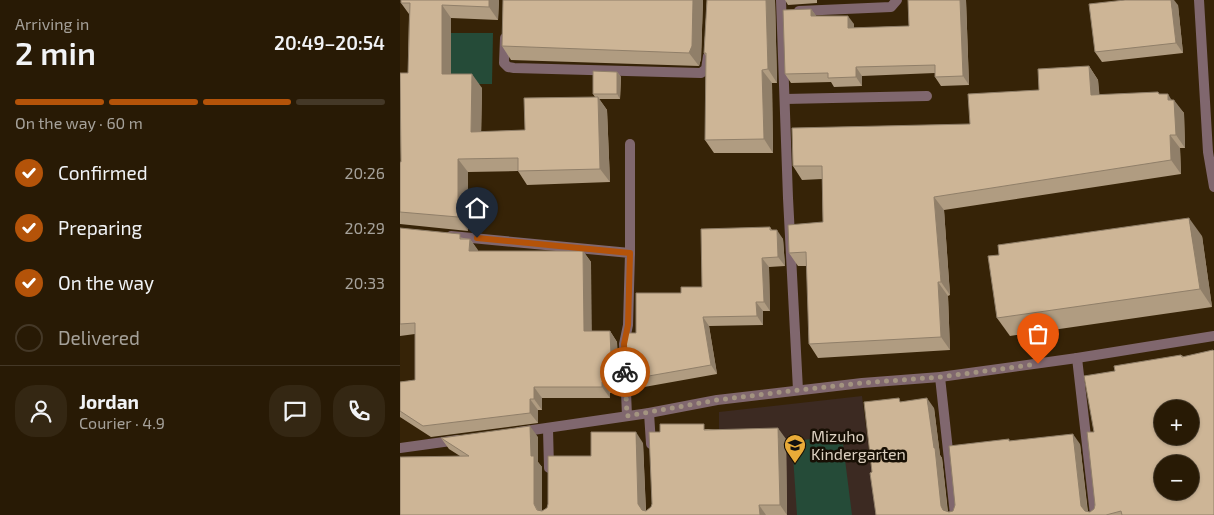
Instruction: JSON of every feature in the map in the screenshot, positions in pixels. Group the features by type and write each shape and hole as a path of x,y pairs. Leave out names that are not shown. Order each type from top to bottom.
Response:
{"street":[{"path":"781,0 788,198 798,390"},
{"path":"781,12 891,7 897,0"},
{"path":"1199,0 1208,152 1214,187"},
{"path":"505,27 504,63 508,67 514,68 701,73 706,69 708,50"},
{"path":"785,99 926,96"},
{"path":"627,416 624,344 628,325 630,144"},
{"path":"438,235 630,253"},
{"path":"508,434 649,413 717,400 862,383 940,377 1214,336"},
{"path":"1077,358 1095,515"},
{"path":"940,377 955,515"},
{"path":"649,413 651,458"},
{"path":"548,429 549,479"},
{"path":"400,448 469,439"}],"shaded area":[{"name":"Mizuho Kindergarten","path":"862,396 877,515 719,515 719,412"}],"green space":[{"path":"451,33 493,33 492,84 451,84"},
{"path":"842,436 852,515 797,515 792,441"}],"building":[{"path":"401,0 489,0 489,7 442,5 442,74 472,74 471,132 525,130 524,98 598,97 600,169 518,171 518,158 458,159 458,217 400,212 400,73 408,73 410,3 401,3"},
{"path":"503,0 693,0 692,46 689,53 502,46"},
{"path":"707,0 766,0 768,69 762,70 764,139 705,140 706,53 704,53"},
{"path":"908,0 960,0 963,76 935,77 935,65 856,67 856,77 828,78 828,73 785,74 783,10 811,9 811,16 848,16 848,28 909,26"},
{"path":"1125,0 1171,0 1176,43 1095,52 1089,4"},
{"path":"1089,66 1091,95 1158,92 1159,94 1168,94 1168,100 1174,100 1176,135 1170,135 1171,160 934,197 941,282 938,282 941,337 809,344 806,252 789,253 788,225 823,222 822,166 793,166 792,128 970,124 968,94 1039,90 1038,69"},
{"path":"593,71 617,72 617,94 593,94"},
{"path":"1189,218 1200,289 997,318 988,256 999,255 998,245"},
{"path":"770,227 770,230 777,230 778,257 762,258 764,302 756,302 757,316 703,317 711,365 626,380 625,333 636,333 636,293 681,293 681,287 702,287 701,229"},
{"path":"400,228 460,234 460,239 470,239 469,251 583,251 584,331 610,331 612,380 602,382 602,387 534,387 534,399 530,399 530,413 423,426 400,411 400,382 415,380 415,323 400,324"},
{"path":"1214,351 1214,515 1122,515 1121,511 1106,515 876,515 870,473 872,472 864,402 899,398 900,402 927,398 935,448 941,506 943,510 949,512 953,511 955,505 949,446 1073,434 1081,506 1085,511 1090,512 1094,509 1095,505 1087,432 1094,432 1084,376 1115,371 1114,366 1181,355 1182,357"},
{"path":"660,424 704,424 704,430 778,428 780,505 759,505 760,515 400,515 400,457 469,456 441,438 530,426 531,456 534,456 534,504 537,510 542,511 547,508 548,504 548,456 591,456 591,432 636,432 638,504 642,510 646,511 652,504 649,432 660,432"}],"way so far":[{"path":"625,372 627,416 717,400 862,383 940,377 1038,364"}],"place":[{"name":"Mizuho Kindergarten","path":"795,464"}],"route":[{"path":"477,238 630,253 628,325 624,344 625,372"}]}
